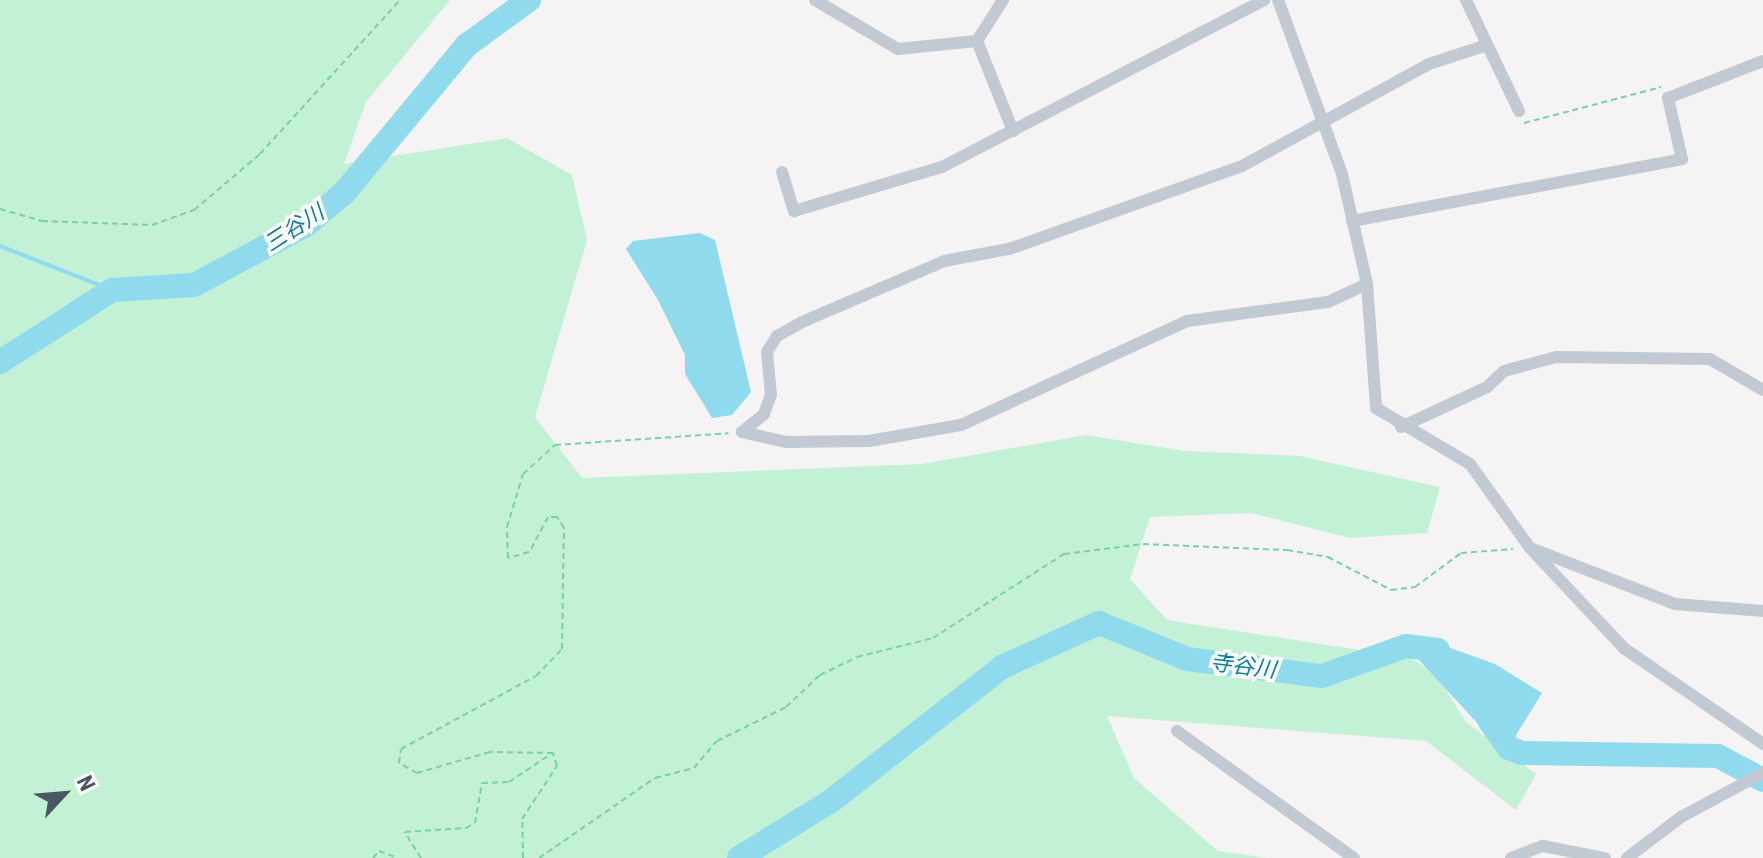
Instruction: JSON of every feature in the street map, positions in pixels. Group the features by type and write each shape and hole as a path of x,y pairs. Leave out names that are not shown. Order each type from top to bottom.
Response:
{"street":[{"path":"815,0 898,49 977,41"},
{"path":"977,41 1003,0"},
{"path":"782,172 794,211 942,167 1264,0"},
{"path":"1278,0 1352,221 1367,284 1376,408 1401,427 1470,464 1530,548 1625,649 1763,744"},
{"path":"1466,0 1519,111"},
{"path":"977,41 1013,131"},
{"path":"742,432 764,414 771,395 767,352 777,336 802,322 944,261 1009,249 1211,178 1320,125 1429,64 1487,45"},
{"path":"1352,221 1682,159 1668,98 1763,61"},
{"path":"742,432 786,442 869,441 961,425 1187,321 1328,302 1367,284"},
{"path":"1401,427 1487,387 1504,371 1556,357 1710,359 1763,390"},
{"path":"1530,548 1675,604 1763,611"},
{"path":"1177,731 1354,858"},
{"path":"1627,858 1681,817 1758,777"},
{"path":"1511,858 1543,846 1605,858"}],"path":[{"path":"0,209 42,221 138,225 194,210 260,154 400,0"},
{"path":"1519,111 1526,125 1659,84 1668,98"},
{"path":"553,753 490,752 417,773 399,763 401,749 536,676 562,649 564,528 557,517 548,517 529,552 508,558 507,527 523,474 555,445 742,432"},
{"path":"539,858 655,778 694,768 717,741 786,707 820,675 857,657 933,638 1064,554 1143,544 1287,550 1328,557 1391,590 1415,587 1461,553 1530,548"},
{"path":"421,858 405,832 466,828 475,823 482,783 509,782 553,753"},
{"path":"523,858 522,819 557,766 553,753"},
{"path":"373,858 379,851 398,858"}],"green space":[{"path":"0,0 450,0 366,102 344,164 507,138 572,175 587,240 535,417 582,478 922,464 1086,435 1184,451 1300,456 1440,487 1427,533 1350,538 1251,513 1150,517 1130,579 1167,620 1410,658 1436,674 1466,722 1536,774 1516,810 1426,741 1107,716 1134,778 1218,851 1268,858 0,858"}],"water":[{"path":"700,233 715,240 751,392 732,415 712,418 685,374 685,355 658,300 626,249 633,241"},
{"path":"1428,640 1495,664 1542,693 1505,753 1406,646"}],"waterway":[{"name":"三谷川","path":"0,362 112,290 194,285 306,225 344,193 467,45 529,0"},
{"path":"0,246 112,290"},
{"name":"寺谷川","path":"739,858 831,801 1002,667 1099,623 1187,659 1322,676 1406,646 1438,650"},
{"path":"1490,722 1509,748 1522,753 1718,756 1763,780"}]}
